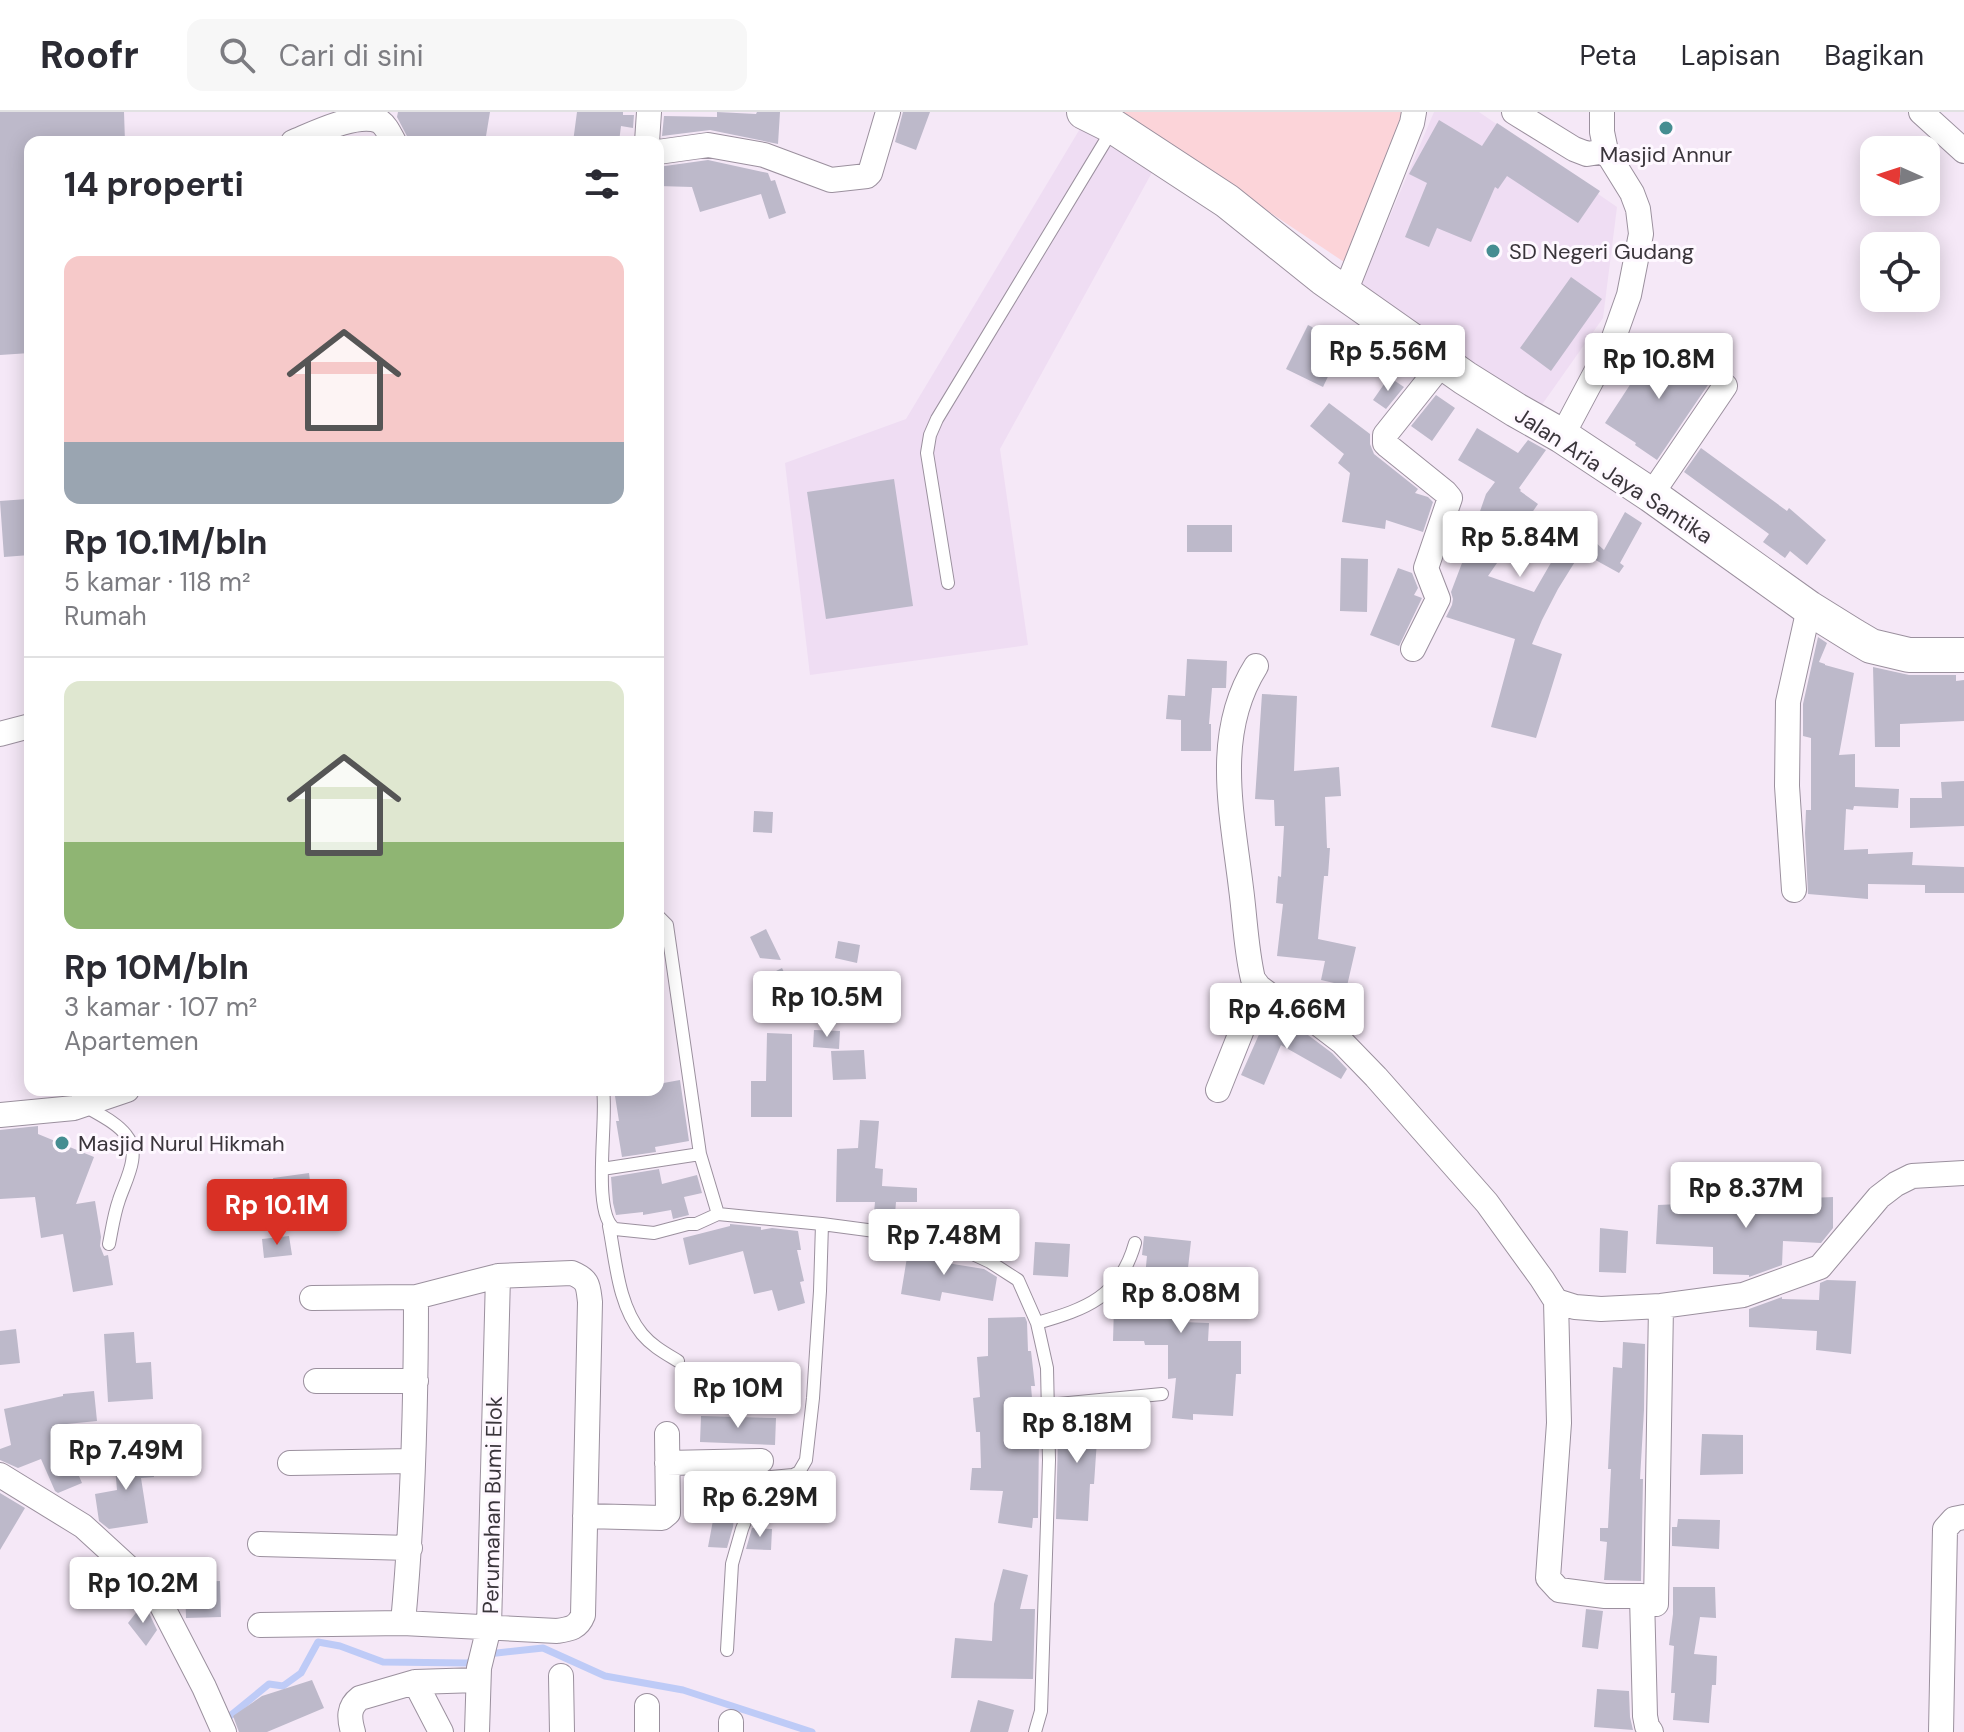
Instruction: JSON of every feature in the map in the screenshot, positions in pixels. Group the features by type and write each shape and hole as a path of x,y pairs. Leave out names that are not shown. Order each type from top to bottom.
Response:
{"street":[{"path":"647,136 649,112"},
{"path":"664,151 708,145 764,155 831,180 867,176 888,112"},
{"path":"1345,292 1414,112"},
{"path":"1514,112 1574,149 1587,154 1606,151"},
{"path":"1562,436 1613,340 1629,295 1641,234 1638,209 1632,193 1606,151 1602,112"},
{"path":"1921,112 1964,151"},
{"path":"308,136 354,117 368,116 382,122 390,136"},
{"name":"Jalan Aria Jaya Santika","path":"1099,120 1227,201 1304,263 1465,378 1562,436 1651,495 1809,608 1871,646 1909,655 1964,655"},
{"path":"1413,649 1438,599 1426,568 1450,498 1388,446 1385,435 1444,361"},
{"path":"1651,495 1725,386"},
{"path":"1794,890 1787,786 1788,702 1809,608"},
{"path":"1256,666 1241,695 1229,746 1230,795 1253,979 1271,996 1312,1019 1342,1042 1376,1077 1487,1203 1556,1301 1559,1423 1548,1578 1559,1590 1605,1596 1642,1596 1645,1716 1651,1732"},
{"path":"0,734 24,728"},
{"path":"1218,1090 1259,987"},
{"path":"0,1115 74,1108 109,1096"},
{"path":"1556,1301 1575,1307 1601,1309 1661,1306 1743,1295 1820,1267 1879,1197 1896,1184 1912,1176 1964,1173"},
{"path":"312,1298 416,1297 498,1276 572,1273 583,1277 590,1302 583,1615 580,1623 570,1629 483,1655 415,1682 360,1698 353,1704 350,1722 353,1732"},
{"name":"Perumahan Bumi Elok","path":"477,1732 483,1655 498,1276"},
{"path":"403,1623 410,1548 416,1297"},
{"path":"1656,1604 1661,1306"},
{"path":"316,1381 416,1381"},
{"path":"585,1516 662,1518 668,1513 667,1434"},
{"path":"290,1463 413,1461"},
{"path":"667,1463 761,1461"},
{"path":"0,1475 83,1526 130,1569 161,1604 224,1732"},
{"path":"1941,1732 1945,1529 1954,1519 1964,1517"},
{"path":"260,1544 410,1548"},
{"path":"260,1625 403,1623 483,1655"},
{"path":"561,1676 562,1732"},
{"path":"415,1682 441,1732"},
{"path":"647,1706 647,1732"}],"lane":[{"path":"948,583 927,453 930,435 1099,120"},
{"path":"664,922 667,925 700,1154 718,1214"},
{"path":"604,1096 601,1185 624,1299 643,1336 678,1361"},
{"path":"83,1105 109,1120 127,1135 132,1145 133,1157 109,1244"},
{"path":"602,1169 700,1154"},
{"path":"609,1226 654,1233 696,1224 718,1214 822,1224 905,1235 960,1248 1018,1280 1037,1323 1047,1368 1049,1460 1044,1627 1041,1711 1035,1732"},
{"path":"727,1650 732,1564 757,1491 771,1477 799,1472 806,1460 813,1398 822,1224"},
{"path":"1037,1323 1072,1313 1099,1299 1125,1272 1135,1243"},
{"path":"1048,1405 1162,1394"}],"shaded area":[{"path":"1090,112 1166,147 1000,449 1028,645 810,675 785,463 906,419"},
{"path":"1120,112 1424,112 1356,270"},
{"name":"SD Negeri Gudang","path":"1434,112 1479,112 1617,207 1603,318 1534,416 1357,294"}],"building":[{"path":"0,112 124,112 125,136 24,136 24,353 0,355"},
{"path":"398,112 490,112 486,136 407,136 397,117"},
{"path":"577,112 623,112 623,115 634,115 633,128 621,126 620,136 574,136"},
{"path":"717,112 780,112 778,144 710,130 662,136 664,116 717,117"},
{"path":"903,112 930,112 916,150 895,142"},
{"path":"1439,120 1482,146 1497,123 1600,191 1578,223 1507,176 1498,189 1495,187 1471,242 1437,228 1429,247 1405,237 1427,183 1409,174"},
{"path":"708,160 768,173 771,181 775,180 786,213 769,219 761,194 700,212 692,187 664,186 664,166"},
{"path":"1571,277 1602,299 1551,371 1520,348"},
{"path":"1308,325 1344,343 1323,387 1286,369"},
{"path":"1656,345 1689,367 1693,361 1714,376 1657,460 1605,423"},
{"path":"1389,377 1404,387 1386,409 1373,400"},
{"path":"1436,395 1455,408 1432,441 1411,426"},
{"path":"1329,403 1370,434 1374,454 1418,489 1415,493 1433,502 1423,532 1386,520 1385,529 1342,522 1350,473 1338,463 1344,454 1310,426"},
{"path":"1477,428 1518,453 1528,440 1546,450 1519,488 1538,504 1488,576 1534,592 1574,523 1604,550 1625,512 1642,523 1620,563 1624,566 1619,573 1581,552 1542,620 1532,644 1562,654 1536,738 1491,727 1515,639 1446,617 1462,563 1479,563 1480,544 1469,543 1486,494 1495,482 1458,460"},
{"path":"1701,448 1787,511 1789,508 1826,540 1807,565 1790,551 1785,558 1763,542 1769,534 1684,472"},
{"path":"894,479 913,606 826,619 807,492"},
{"path":"24,499 24,555 4,557 0,501"},
{"path":"1187,525 1232,525 1232,552 1187,552"},
{"path":"1341,558 1368,559 1367,612 1340,611"},
{"path":"1398,568 1412,573 1418,588 1414,595 1422,598 1399,646 1370,635"},
{"path":"1818,637 1827,643 1819,662 1854,673 1839,755 1855,754 1855,787 1899,789 1898,808 1854,806 1853,810 1846,809 1844,850 1868,849 1868,854 1913,852 1912,865 1964,867 1964,893 1925,893 1925,885 1868,884 1868,899 1808,894 1805,833 1806,810 1811,810 1811,738 1803,736 1803,704"},
{"path":"1187,659 1227,661 1226,688 1212,688 1209,724 1211,751 1181,751 1181,720 1166,719 1168,695 1185,696"},
{"path":"1873,667 1909,675 1956,675 1956,681 1964,680 1964,721 1900,724 1900,747 1875,747"},
{"path":"1262,694 1297,696 1294,771 1339,767 1341,796 1325,797 1327,848 1330,848 1318,939 1356,947 1347,986 1321,980 1325,961 1277,956 1283,904 1276,903 1284,826 1275,826 1274,800 1255,799"},
{"path":"1964,781 1964,826 1910,828 1910,798 1942,798 1941,782"},
{"path":"754,811 773,812 772,833 753,832"},
{"path":"766,929 781,960 760,958 750,937"},
{"path":"838,941 860,945 857,963 835,958"},
{"path":"782,968 793,991 766,1004 756,981"},
{"path":"1273,1014 1332,1053 1347,1069 1341,1079 1281,1045 1264,1085 1241,1075 1261,1030 1265,1032"},
{"path":"814,1030 840,1031 839,1049 813,1047"},
{"path":"767,1033 792,1034 792,1117 751,1117 751,1081 766,1081"},
{"path":"864,1050 866,1079 833,1080 831,1051"},
{"path":"680,1080 689,1141 655,1147 656,1152 622,1157 615,1096 664,1096 664,1083"},
{"path":"860,1120 879,1121 875,1168 883,1169 882,1186 917,1188 917,1202 896,1202 895,1214 874,1212 875,1202 836,1202 837,1149 858,1148"},
{"path":"38,1126 38,1134 94,1157 76,1204 95,1201 100,1246 104,1256 108,1255 113,1285 73,1292 63,1234 41,1238 35,1197 0,1199 0,1130"},
{"path":"659,1169 662,1184 697,1175 702,1193 684,1197 689,1215 673,1219 671,1210 643,1215 643,1212 616,1215 611,1177"},
{"path":"309,1173 313,1205 278,1210 273,1178"},
{"path":"1833,1197 1833,1228 1821,1243 1783,1241 1782,1265 1749,1277 1713,1274 1713,1247 1656,1244 1658,1205"},
{"path":"730,1224 761,1227 761,1230 798,1231 801,1250 797,1250 804,1281 800,1282 805,1303 778,1311 772,1290 754,1294 743,1251 689,1265 683,1238"},
{"path":"1600,1228 1628,1231 1626,1273 1599,1272"},
{"path":"289,1236 292,1255 264,1258 262,1239"},
{"path":"1144,1236 1191,1241 1182,1322 1209,1323 1208,1341 1241,1341 1241,1374 1236,1374 1233,1416 1193,1414 1193,1420 1172,1418 1176,1378 1168,1379 1168,1345 1113,1341 1114,1306 1142,1307 1147,1256 1142,1255"},
{"path":"1035,1242 1070,1244 1068,1277 1033,1275"},
{"path":"909,1245 948,1254 947,1263 984,1269 997,1277 993,1301 942,1292 940,1301 901,1294"},
{"path":"1827,1280 1856,1281 1851,1354 1816,1350 1817,1331 1749,1327 1749,1309 1782,1297 1819,1300 1820,1283"},
{"path":"1025,1317 1035,1386 1031,1386 1035,1435 1039,1436 1038,1518 1033,1518 1032,1528 998,1523 1003,1491 970,1490 972,1468 981,1468 980,1432 976,1432 973,1398 980,1397 977,1357 988,1356 988,1318"},
{"path":"16,1329 20,1363 0,1365 0,1331"},
{"path":"134,1332 136,1363 151,1362 153,1399 108,1402 104,1334"},
{"path":"1623,1342 1645,1344 1640,1479 1643,1479 1641,1581 1604,1580 1607,1542 1600,1541 1600,1528 1608,1528 1613,1367 1622,1368"},
{"path":"94,1391 97,1421 57,1425 82,1483 58,1493 41,1459 18,1468 0,1460 0,1449 11,1445 4,1409 63,1394"},
{"path":"1140,1405 1143,1424 1121,1428 1118,1407"},
{"path":"1069,1412 1106,1417 1103,1441 1097,1440 1088,1521 1056,1519 1058,1437 1065,1438"},
{"path":"701,1416 776,1418 775,1445 700,1442"},
{"path":"1702,1434 1743,1435 1743,1474 1700,1475"},
{"path":"151,1452 154,1477 141,1478 148,1523 109,1529 99,1521 95,1494 117,1490 114,1455"},
{"path":"717,1478 738,1480 733,1527 727,1548 708,1547"},
{"path":"0,1493 25,1508 0,1550"},
{"path":"1678,1519 1720,1520 1719,1549 1672,1546 1672,1527 1677,1527"},
{"path":"752,1528 772,1529 771,1550 746,1549"},
{"path":"1003,1569 1028,1575 1020,1609 1035,1609 1033,1679 951,1678 955,1638 992,1641 994,1604"},
{"path":"220,1581 221,1617 186,1618 185,1582"},
{"path":"1673,1587 1715,1587 1716,1618 1700,1617 1694,1654 1717,1656 1716,1685 1712,1685 1709,1723 1673,1720 1674,1646 1669,1645"},
{"path":"142,1605 157,1630 146,1646 128,1623"},
{"path":"1586,1609 1603,1611 1598,1649 1582,1647"},
{"path":"312,1680 324,1708 267,1732 239,1732 233,1716 262,1696"},
{"path":"1597,1689 1629,1691 1633,1730 1594,1727"},
{"path":"978,1700 1014,1710 1008,1732 970,1732"}],"waterway":[{"path":"230,1716 269,1684 283,1686 301,1673 318,1642 340,1646 383,1662 468,1663 473,1659"},
{"path":"488,1654 543,1648 605,1676 683,1690 812,1732"}],"place":[{"name":"Masjid Annur","path":"1666,128"},
{"name":"SD Negeri Gudang","path":"1493,251"},
{"name":"Masjid Nurul Hikmah","path":"62,1143"}]}
